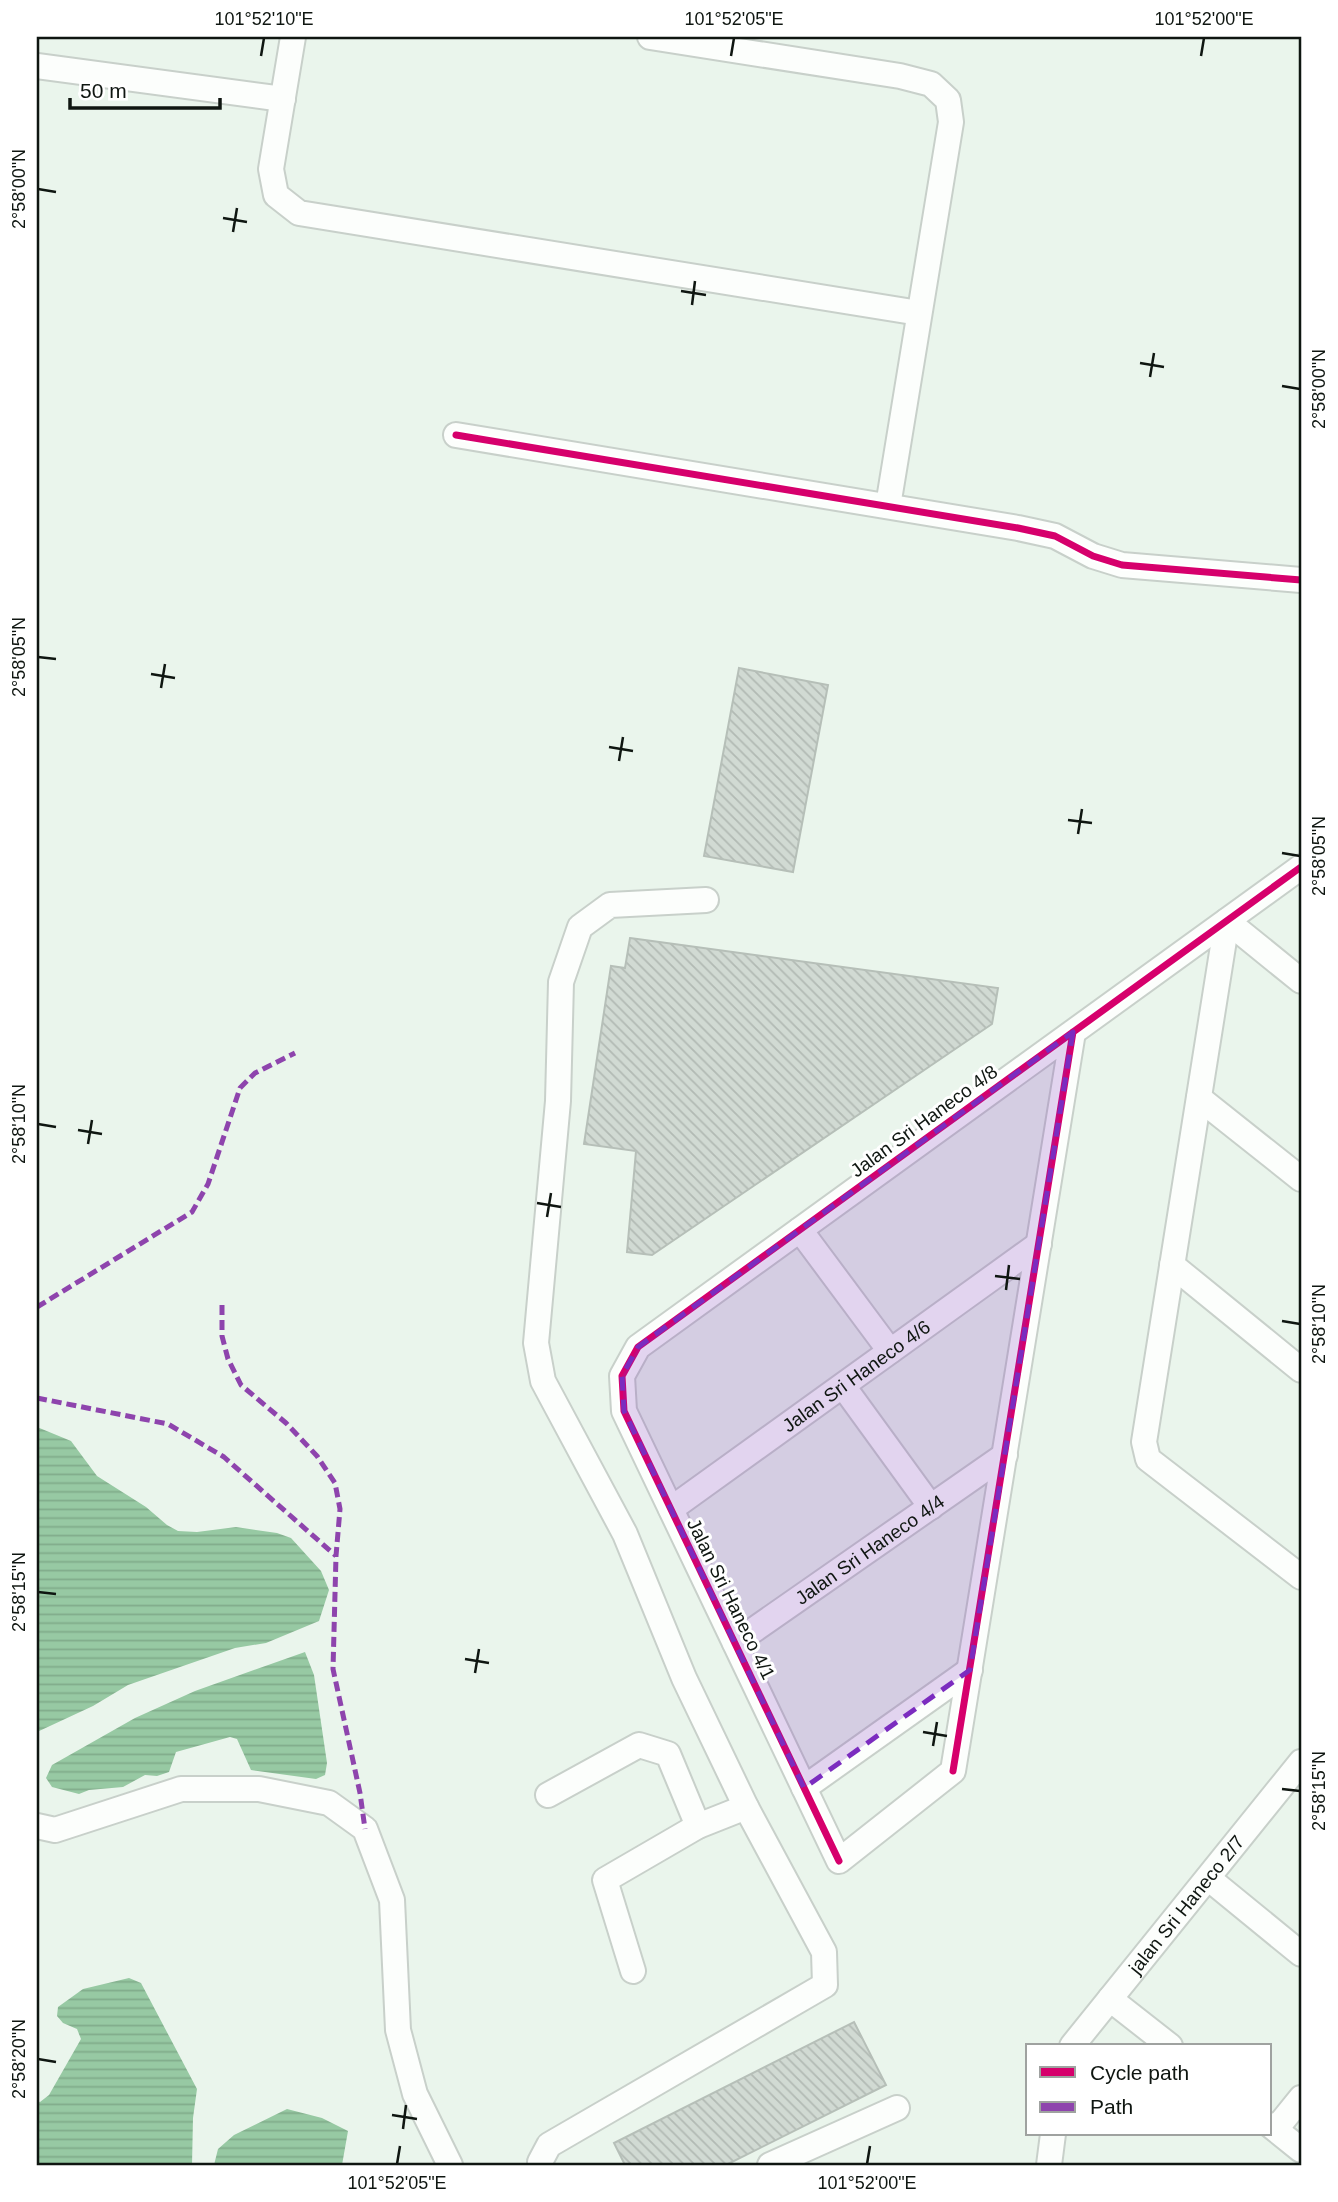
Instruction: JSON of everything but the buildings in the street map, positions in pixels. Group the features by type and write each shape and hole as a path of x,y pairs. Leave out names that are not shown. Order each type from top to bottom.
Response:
{"street":[{"path":"293,37 271,169 276,195 299,213 919,313"},
{"path":"650,37 900,76 931,84 948,100 950,122 888,506"},
{"path":"37,66 283,99"},
{"path":"456,435 1018,528 1055,536 1093,556 1122,565 1301,580"},
{"name":"Jalan Sri Haneco 4/8","path":"638,1347 1301,867"},
{"path":"541,2165 540,2162 550,2145 825,1985 824,1952 746,1807 684,1678 625,1534 543,1381 536,1343 558,1101 561,982 580,927 610,905 706,900"},
{"path":"1227,921 1301,981"},
{"path":"1227,921 1144,1443 1148,1459 1301,1577"},
{"path":"804,1788 970,1670 1073,1032"},
{"path":"1199,1098 1301,1179"},
{"path":"800,1230 890,1351"},
{"name":"Jalan Sri Haneco 4/6","path":"671,1509 1039,1244"},
{"path":"1172,1265 1298,1361"},
{"name":"Jalan Sri Haneco 4/1","path":"638,1347 622,1376 624,1411 839,1861 953,1771 970,1670"},
{"path":"843,1386 931,1507"},
{"name":"Jalan Sri Haneco 4/4","path":"735,1643 1005,1455"},
{"path":"548,1795 639,1745 668,1754 698,1826"},
{"name":"jalan Sri Haneco 2/7","path":"1074,2044 1300,1766"},
{"path":"37,1826 55,1830 181,1789 259,1789 329,1803 365,1829 392,1900 398,2030 415,2094 450,2165"},
{"path":"633,1971 605,1880 698,1826 746,1807"},
{"path":"1208,1878 1301,1954"},
{"path":"1110,1999 1167,2044"},
{"path":"1301,2098 1273,2127 1301,2150"},
{"path":"770,2165 897,2108"},
{"path":"1049,2165 1054,2136"}],"highlighted area":[{"path":"1073,1032 970,1670 804,1788 624,1411 622,1376 638,1347"}],"shaded area":[{"path":"37,1427 71,1441 97,1476 178,1531 197,1532 236,1527 277,1533 291,1538 321,1571 329,1590 319,1621 266,1643 235,1648 128,1685 93,1706 37,1732"},
{"path":"305,1652 314,1675 327,1763 325,1775 316,1779 251,1770 237,1739 230,1737 176,1752 169,1772 157,1776 145,1775 123,1787 89,1790 79,1794 52,1787 46,1778 52,1765 135,1718 195,1691"},
{"path":"129,1978 141,1983 197,2089 192,2165 37,2165 37,2101 40,2102 49,2095 81,2039 77,2029 63,2023 57,2016 58,2007 83,1989"},
{"path":"287,2109 322,2118 348,2131 342,2165 214,2165 218,2149 234,2135"}],"marked path":[{"path":"37,1307 192,1212 208,1184 240,1088 255,1073 295,1053"},
{"path":"222,1305 222,1336 228,1359 241,1385 286,1423 317,1456 335,1483 340,1509 333,1669 360,1793 365,1829"},
{"path":"37,1398 168,1424 224,1457 336,1556"}],"cycle path":[{"path":"456,435 1018,528 1055,536 1093,556 1122,565 1301,580"},
{"path":"839,1861 624,1411 622,1376 638,1347 1301,867"},
{"path":"953,1771 1073,1032"}]}
